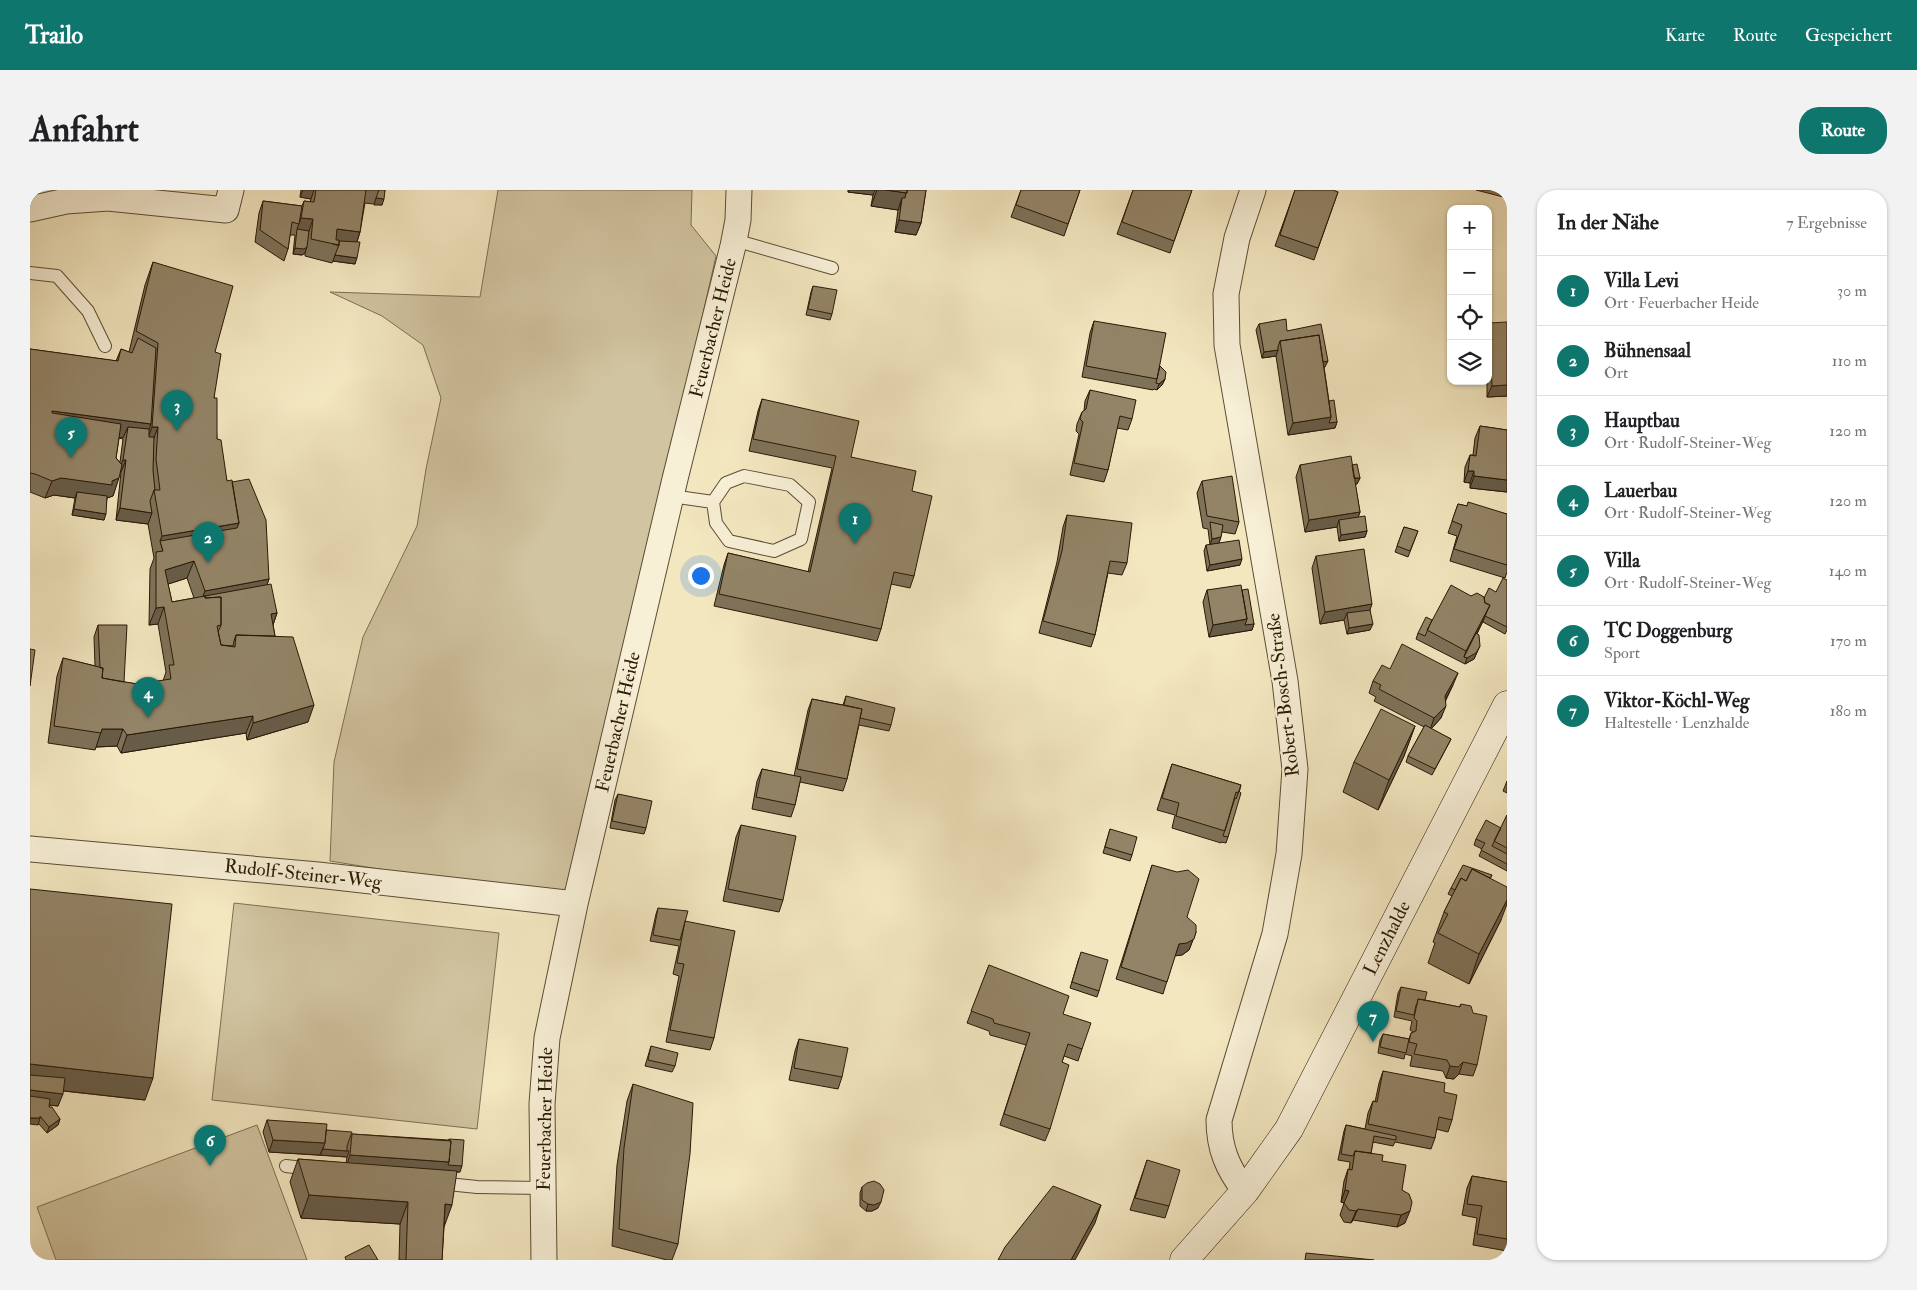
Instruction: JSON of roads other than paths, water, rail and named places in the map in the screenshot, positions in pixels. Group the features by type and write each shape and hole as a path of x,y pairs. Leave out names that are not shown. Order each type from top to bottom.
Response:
{"street":[{"path":"30,209 66,201 108,198 226,210 231,190"},
{"name":"Feuerbacher Heide","path":"544,1260 542,1104 547,1038 575,904 671,496 734,240 739,190"},
{"name":"Robert-Bosch-Straße","path":"1245,1191 1231,1173 1225,1159 1219,1139 1219,1120 1275,934 1289,854 1295,769 1285,681 1227,345 1226,294 1237,238 1253,190"},
{"name":"Lenzhalde","path":"1184,1260 1245,1191 1289,1129 1507,705"},
{"name":"Rudolf-Steiner-Weg","path":"30,849 318,875 575,904"}],"lane":[{"path":"734,240 832,268"},
{"path":"30,272 57,276 88,311 104,346"},
{"path":"744,476 790,486 809,502 800,540 774,551 729,541 716,522 713,502 726,483 744,476"},
{"path":"671,496 713,502"},
{"path":"286,1166 324,1170"},
{"path":"429,1182 476,1187 543,1188"}],"place":[{"name":"Hauptbau","path":"177,431"},
{"name":"Villa","path":"71,458"},
{"name":"Villa Levi","path":"855,544"},
{"name":"Bühnensaal","path":"208,563"},
{"name":"Lauerbau","path":"148,718"},
{"name":"Viktor-Köchl-Weg","path":"1373,1042"},
{"name":"TC Doggenburg","path":"210,1166"}]}
